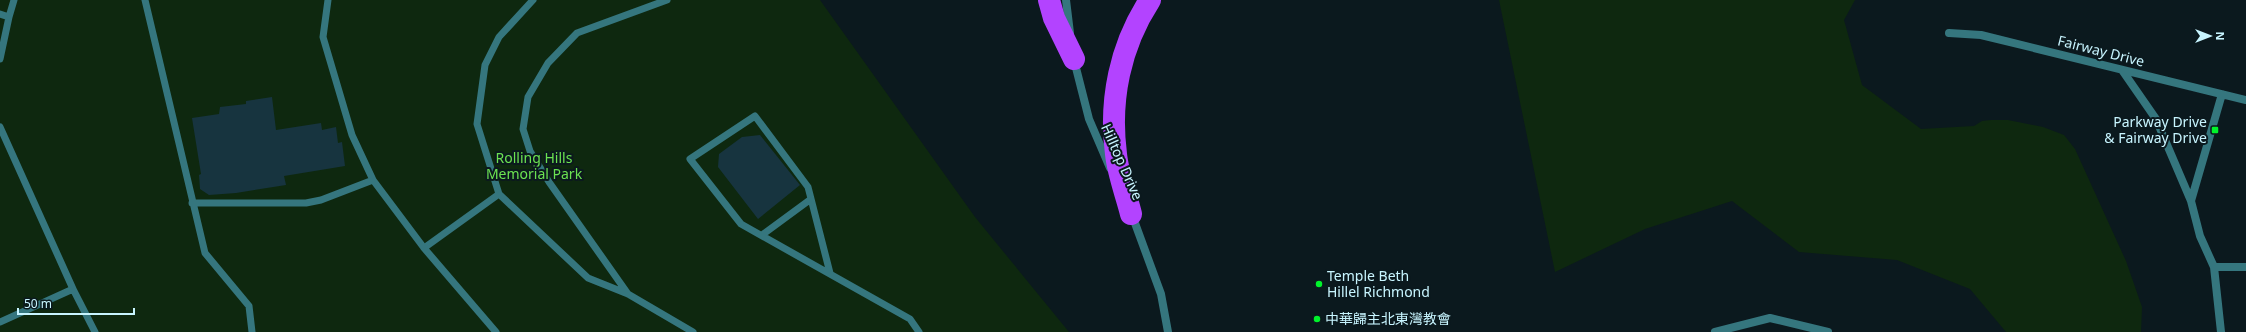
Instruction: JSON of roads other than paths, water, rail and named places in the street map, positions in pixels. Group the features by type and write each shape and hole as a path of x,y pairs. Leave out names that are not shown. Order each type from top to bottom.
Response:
{"highway":[{"path":"1049,0 1054,18 1074,59"},
{"path":"1131,214 1116,156 1114,108 1122,60 1129,37 1150,0"}],"street":[{"name":"Hilltop Drive","path":"1066,0 1074,59 1089,119 1131,214 1161,294 1168,332"},
{"name":"Fairway Drive","path":"1949,33 1981,35 2246,100"},
{"path":"2122,70 2156,119 2191,201 2200,236 2214,267 2221,332"},
{"path":"2191,201 2222,94"},
{"path":"2214,267 2246,268"},
{"path":"1715,332 1770,318 1828,332"}],"lane":[{"path":"0,59 14,0"},
{"path":"145,0 205,253 249,306 252,332"},
{"path":"328,0 322,37 352,135 373,180 424,248 496,332"},
{"path":"533,0 499,37 485,64 476,124 499,194 588,278 628,294 693,332"},
{"path":"628,294 549,182 530,151 523,129 528,97 548,63 577,33 667,0"},
{"path":"0,14 9,17"},
{"path":"830,273 808,187 755,116 690,159 741,224 910,318 920,332"},
{"path":"0,127 73,289 95,332"},
{"path":"192,203 306,203 322,200 373,180"},
{"path":"424,248 499,194"},
{"path":"762,236 811,199"},
{"path":"0,322 73,289"}],"place":[{"name":"Parkway Drive & Fairway Drive","path":"2215,130"},
{"name":"Temple Beth Hillel Richmond","path":"1319,284"},
{"name":"中華歸主北東灣教會","path":"1317,319"}],"park label":[{"name":"Rolling Hills Memorial Park","path":"534,166"}]}
